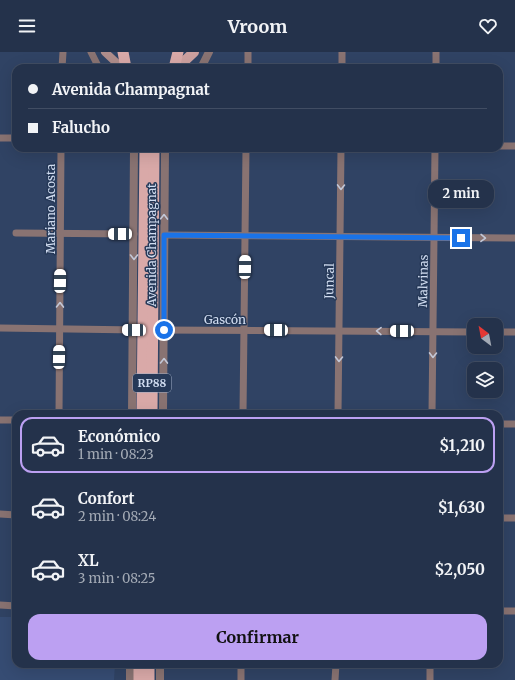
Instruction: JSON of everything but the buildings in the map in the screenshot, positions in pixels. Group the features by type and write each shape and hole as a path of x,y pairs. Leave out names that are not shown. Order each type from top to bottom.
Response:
{"highway":[{"path":"123,52 125,64"},
{"path":"176,64 178,52"},
{"name":"Avenida Champagnat","path":"142,410 145,152"},
{"name":"Avenida Champagnat","path":"152,410 143,330 154,152"},
{"path":"139,668 139,680"},
{"path":"149,668 149,680"}],"main road":[{"path":"105,52 118,64"},
{"path":"180,64 194,52"}],"street":[{"path":"62,64 63,52"},
{"path":"91,52 97,64"},
{"path":"203,64 209,52"},
{"path":"248,52 248,64"},
{"path":"342,52 342,64"},
{"path":"436,52 436,64"},
{"path":"0,138 12,138"},
{"path":"503,146 515,146"},
{"name":"Mariano Acosta","path":"59,410 61,152"},
{"name":"Avenida Champagnat","path":"133,410 143,330 134,234 134,152"},
{"name":"Avenida Champagnat","path":"163,410 165,152"},
{"path":"243,410 246,152"},
{"name":"Juncal","path":"338,410 341,152"},
{"name":"Malvinas","path":"432,410 435,152"},
{"path":"16,233 134,234"},
{"path":"164,235 515,238"},
{"name":"Gascón","path":"0,328 467,332"},
{"path":"503,332 515,332"},
{"path":"0,420 12,420"},
{"path":"503,424 515,424"},
{"path":"0,514 12,515"},
{"path":"503,518 515,518"},
{"path":"0,605 12,606"},
{"path":"503,611 515,611"},
{"path":"130,668 130,680"},
{"path":"160,668 160,680"},
{"path":"241,668 241,680"},
{"path":"335,680 336,668"},
{"path":"430,668 430,680"}],"shaded area":[{"path":"0,617 12,617 12,668 115,668 114,680 0,680"}],"route":[{"path":"164,330 164,235 461,238"}]}
